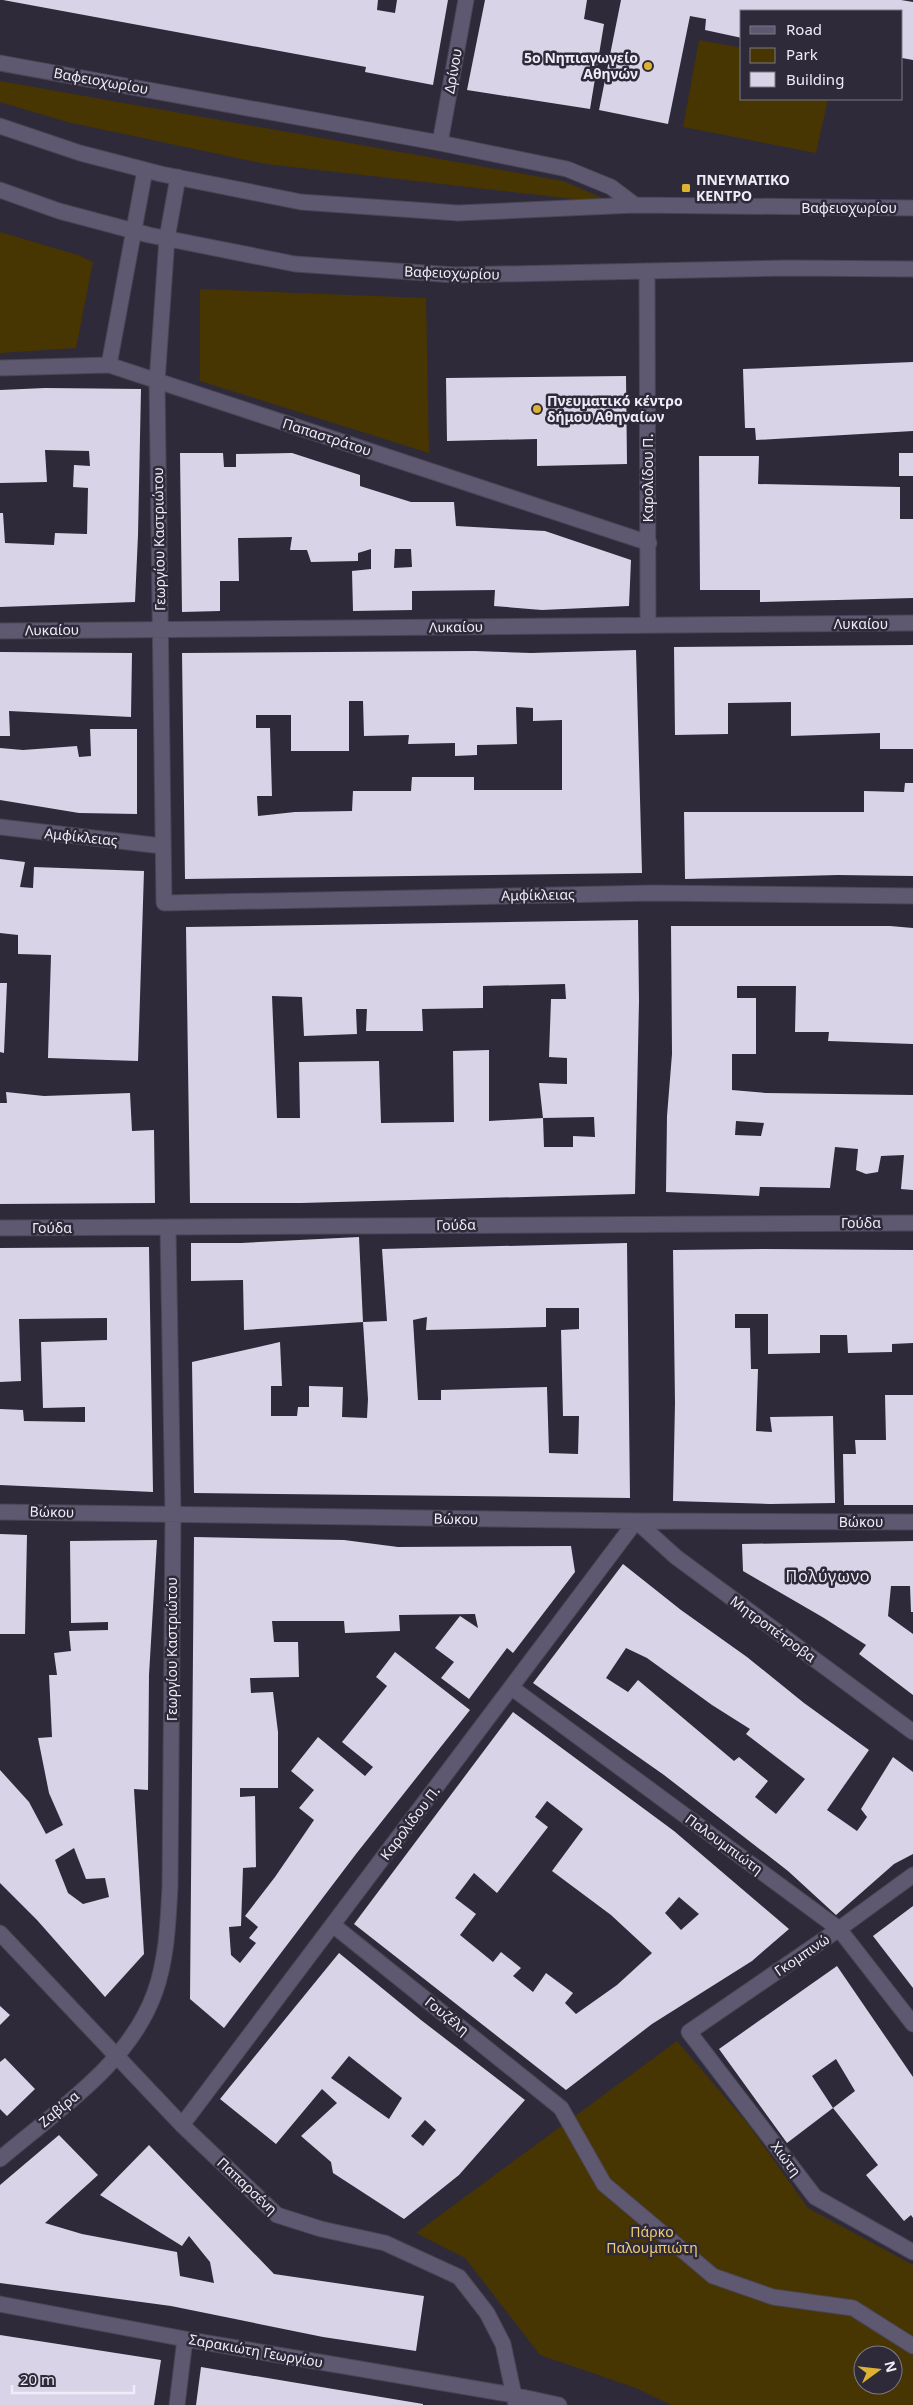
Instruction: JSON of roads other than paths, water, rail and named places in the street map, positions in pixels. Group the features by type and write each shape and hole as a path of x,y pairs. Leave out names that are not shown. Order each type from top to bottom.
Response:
{"street":[{"name":"Δρίνου","path":"440,143 466,0"},
{"name":"Βαφειοχωρίου","path":"0,63 440,143 567,169 611,187 635,205"},
{"name":"Βαφειοχωρίου","path":"0,126 80,153 146,170 301,202 458,213 635,205 913,208"},
{"path":"109,365 146,170"},
{"name":"Γεωργίου Καστριώτου","path":"164,903 157,382 167,238 178,177"},
{"name":"Βαφειοχωρίου","path":"0,190 59,211 133,231 294,264 446,274 789,268 913,269"},
{"name":"Καρολίδου Π.","path":"647,271 648,625"},
{"name":"Παπαστράτου","path":"0,368 109,365 649,543"},
{"name":"Λυκαίου","path":"0,631 913,623"},
{"name":"Αμφίκλειας","path":"0,827 162,846"},
{"name":"Αμφίκλειας","path":"164,903 653,893 913,896"},
{"name":"Γούδα","path":"0,1228 913,1223"},
{"name":"Γεωργίου Καστριώτου","path":"117,2058 137,2031 155,1991 167,1931 170,1877 173,1515 168,1228"},
{"name":"Βώκου","path":"0,1512 636,1521 913,1522"},
{"name":"Καρολίδου Π.","path":"182,2125 636,1521"},
{"name":"Μητροπέτροβα","path":"636,1521 676,1557 913,1732"},
{"name":"Παλουμπιώτη","path":"512,1688 839,1929 913,2024"},
{"name":"Γκομπινώ","path":"689,2032 839,1929 913,1875"},
{"name":"Γουζέλη","path":"333,1925 561,2108 604,2184 713,2276 773,2297 853,2308 913,2346"},
{"name":"Παπαρσένη","path":"0,1933 182,2125 277,2216 321,2229 385,2243 459,2276 487,2313 503,2344 515,2400"},
{"name":"Χιώτη","path":"689,2032 815,2197 913,2252"},
{"name":"Ζαβίρα","path":"0,2159 117,2058"},
{"name":"Σαρακιώτη Γεωργίου","path":"0,2304 515,2400"},
{"path":"177,2405 185,2339"},
{"path":"515,2400 559,2405"}],"place":[{"name":"5ο Νηπιαγωγείο Αθηνών","path":"648,66"},
{"name":"ΠΝΕΥΜΑΤΙΚΟ ΚΕΝΤΡΟ","path":"686,188"},
{"name":"Πνευματικό κέντρο δήμου Αθηναίων","path":"537,409"}],"district":[{"name":"Πολύγωνο","path":"828,1576"}],"park label":[{"name":"Πάρκο Παλουμπιώτη","path":"652,2240"}]}
